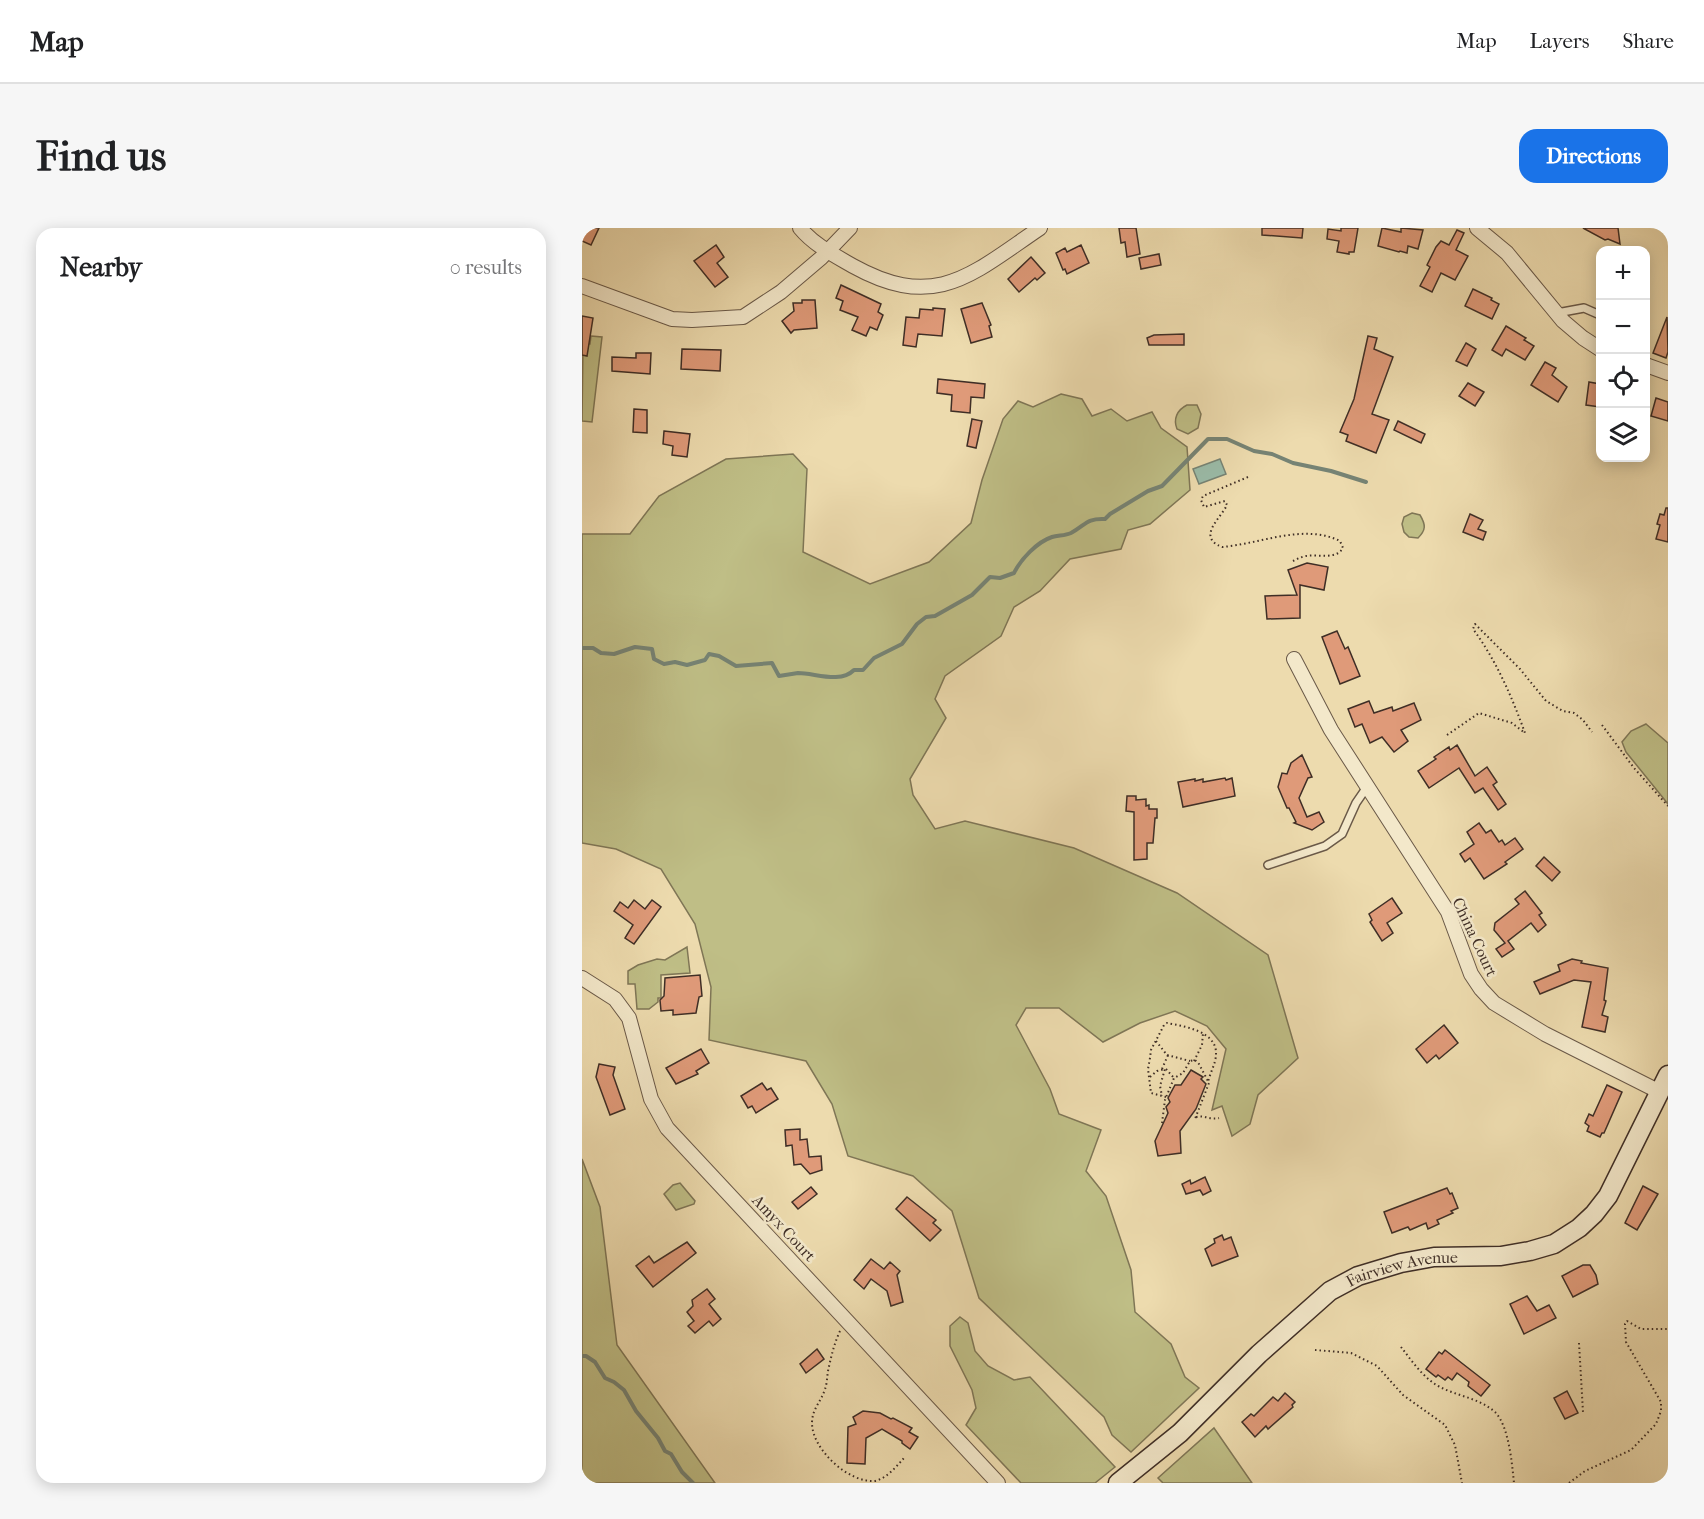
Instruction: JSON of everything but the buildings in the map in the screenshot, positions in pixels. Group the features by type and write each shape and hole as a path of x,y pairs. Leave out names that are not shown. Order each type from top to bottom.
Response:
{"main road":[{"name":"Fairview Avenue","path":"1118,1483 1180,1433 1259,1354 1330,1291 1358,1276 1401,1263 1434,1257 1501,1256 1529,1251 1554,1244 1574,1232 1594,1214 1608,1196 1664,1084"}],"street":[{"path":"800,228 827,252 869,275 906,285 932,287 957,282 990,263 1040,228"},
{"path":"582,286 672,319 692,321 743,317 781,292 827,252 850,228"},
{"path":"1477,228 1507,253 1557,313 1583,338 1596,346"},
{"path":"1650,366 1668,372"},
{"name":"China Court","path":"1294,659 1331,730 1448,912 1471,974 1480,989 1494,1003 1545,1034 1664,1084"},
{"name":"Amyx Court","path":"582,978 615,999 629,1018 651,1099 667,1128 998,1483"}],"lane":[{"path":"1557,313 1584,308 1596,313"},
{"path":"1268,865 1325,846 1342,834 1356,803 1367,787"}],"path":[{"path":"1248,477 1203,496 1201,500 1204,507 1225,501 1227,505 1211,530 1211,538 1215,544 1222,547 1285,536 1310,535 1340,541 1343,548 1340,553 1333,556 1303,556 1293,561"},
{"path":"1447,735 1461,723 1479,713 1512,723 1525,733 1515,705 1487,649 1473,629 1475,624 1520,669 1546,701 1563,711 1574,713 1592,732"},
{"path":"1602,725 1634,768 1668,806"},
{"path":"1166,1097 1151,1094 1150,1058 1164,1025 1167,1023 1185,1025 1203,1033 1216,1050 1195,1118 1202,1116 1211,1120 1219,1118"},
{"path":"1162,1123 1166,1097 1174,1077 1183,1073 1192,1061 1202,1045 1203,1033"},
{"path":"1156,1041 1167,1055 1199,1064 1208,1082"},
{"path":"1162,1096 1160,1086 1167,1055"},
{"path":"1149,1077 1164,1069"},
{"path":"1164,1069 1174,1077"},
{"path":"1569,1483 1585,1471 1631,1450 1656,1424 1661,1411 1661,1402 1626,1342 1625,1324 1627,1321 1641,1329 1668,1329"},
{"path":"848,1322 834,1343 825,1390 814,1410 812,1424 815,1438 828,1458 844,1473 861,1481 875,1481 887,1476 904,1458"},
{"path":"1579,1343 1583,1412"},
{"path":"1401,1347 1426,1377 1440,1387 1466,1395 1495,1412 1502,1424 1509,1447 1514,1483"},
{"path":"1315,1350 1351,1353 1377,1366 1403,1395 1445,1425 1455,1446 1462,1483"}],"shaded area":[{"path":"591,336 602,337 592,422 582,421 583,343 590,344"},
{"path":"1061,394 1082,399 1092,416 1111,409 1127,421 1152,412 1161,428 1187,447 1190,490 1150,524 1128,530 1121,549 1070,559 1040,591 1014,607 1001,636 945,676 935,699 946,718 910,779 913,795 935,829 965,821 1074,848 1177,893 1268,955 1298,1058 1258,1095 1250,1124 1232,1136 1222,1106 1212,1110 1226,1049 1207,1026 1175,1011 1140,1023 1103,1042 1059,1008 1026,1008 1016,1025 1050,1089 1059,1114 1101,1130 1086,1171 1106,1196 1131,1270 1135,1312 1171,1344 1185,1377 1199,1388 1131,1452 1112,1435 1104,1417 979,1298 952,1211 913,1176 848,1156 832,1104 806,1061 709,1040 711,987 695,924 661,869 616,849 582,843 582,534 630,534 659,496 726,459 793,454 807,469 803,552 870,584 929,562 971,523 982,480 1003,419 1018,401 1033,407"},
{"path":"1187,405 1197,405 1201,414 1198,428 1188,434 1177,429 1175,422 1178,412"},
{"path":"1220,459 1226,474 1199,484 1193,469"},
{"path":"1412,513 1420,515 1424,525 1424,530 1418,538 1409,537 1404,532 1402,524 1404,517"},
{"path":"1646,724 1668,743 1668,804 1626,752 1622,742 1631,731"},
{"path":"687,947 690,973 661,975 661,998 658,998 658,1002 649,1009 637,1009 635,984 628,984 628,971 657,959 665,960"},
{"path":"582,1159 600,1207 617,1345 715,1483 582,1483"},
{"path":"680,1183 695,1201 694,1204 676,1210 664,1194 673,1185"},
{"path":"960,1317 968,1323 975,1351 988,1366 1014,1380 1030,1377 1115,1467 1095,1483 1021,1483 966,1425 976,1408 972,1390 950,1346 950,1326"},
{"path":"1214,1428 1252,1483 1163,1483 1158,1478"}],"waterway":[{"path":"582,648 593,648 601,653 614,654 635,647 652,649 654,659 664,664 675,662 687,665 705,660 709,654 719,656 736,666 772,663 779,676 798,673 827,677 842,676 854,670 863,670 874,658 902,644 917,624 926,617 935,616 972,595 990,577 1000,578 1014,573 1030,552 1046,539 1071,533 1090,521 1105,519 1148,491 1162,486 1208,439 1227,439 1254,451 1272,454 1293,463 1331,471 1366,482"},
{"path":"582,1356 595,1362 605,1378 624,1390 665,1451 671,1454 682,1472 693,1483"}]}
